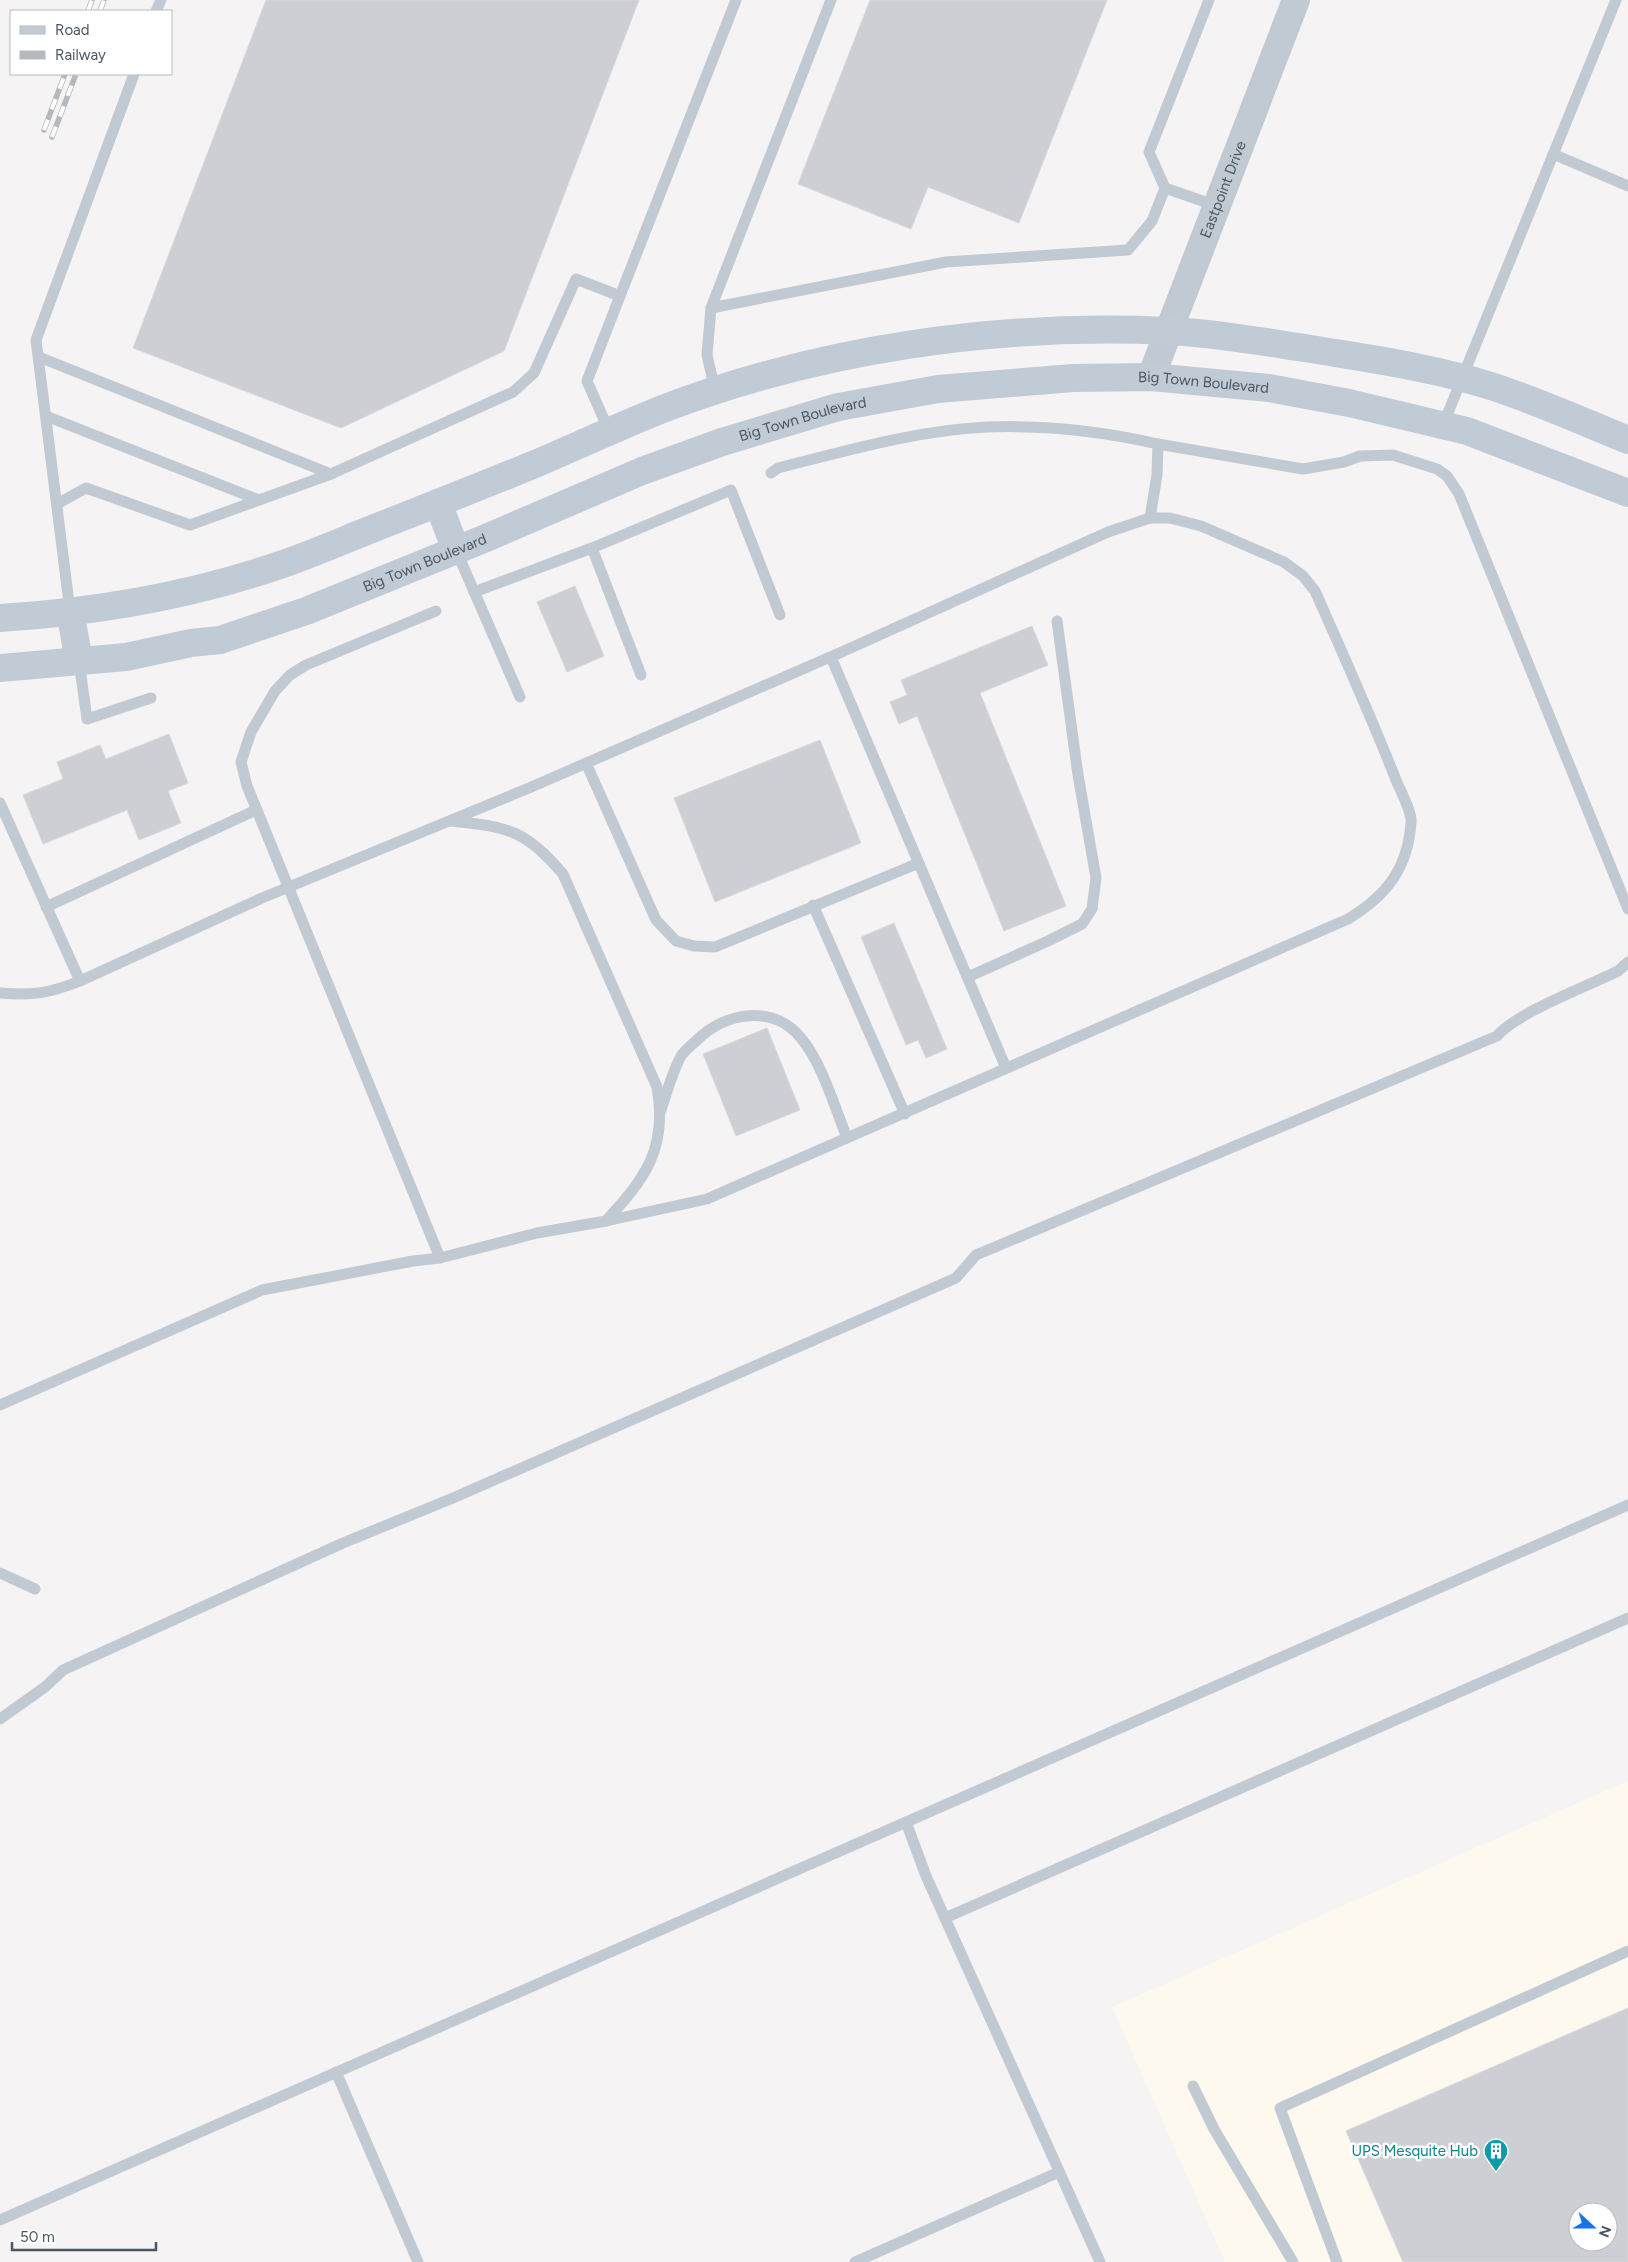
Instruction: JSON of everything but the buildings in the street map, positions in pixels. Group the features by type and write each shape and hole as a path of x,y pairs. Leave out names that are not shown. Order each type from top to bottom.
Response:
{"main road":[{"path":"0,618 108,606 223,582 283,564 438,503 609,431 715,390 819,360 924,343 1062,331 1170,331 1355,356 1461,378 1493,387 1628,440"},
{"name":"Big Town Boulevard","path":"0,668 126,657 220,640 306,611 642,471 722,442 838,407 938,388 1073,378 1151,378 1269,388 1349,403 1485,437 1628,493"},
{"path":"438,503 456,550"},
{"path":"70,611 80,661"}],"street":[{"name":"Eastpoint Drive","path":"1151,378 1296,0"}],"lane":[{"path":"609,431 587,381 736,0"},
{"path":"715,390 707,355 711,308 831,0"},
{"path":"711,308 946,262 1128,250 1152,221 1164,188 1149,152 1208,0"},
{"path":"1443,425 1616,0"},
{"path":"70,611 36,340 134,75"},
{"path":"1553,154 1628,186"},
{"path":"1164,188 1218,206"},
{"path":"57,504 86,488 190,525 331,474 513,392 534,373 576,279 620,296"},
{"path":"39,357 331,474"},
{"path":"46,416 259,500"},
{"path":"771,473 778,468 858,448 928,434 987,427 1056,427 1120,435 1158,444 1303,469 1344,462 1360,456 1393,455 1428,465 1447,476 1459,494 1628,909"},
{"path":"1150,518 1157,475 1158,444"},
{"path":"474,592 592,548 731,490 780,615"},
{"path":"0,993 20,995 54,991 80,981 289,887 586,763 831,656 1108,532 1150,518 1170,518 1201,526 1265,552 1284,562 1303,576 1315,591 1374,726 1412,820 1406,848 1399,868 1387,889 1369,906 1348,919 707,1199 606,1221 537,1233 440,1258 413,1261 262,1290 0,1406"},
{"path":"592,548 641,674"},
{"path":"456,550 520,698"},
{"path":"436,611 306,666 290,675 275,691 252,732 241,762 256,810 440,1258"},
{"path":"968,977 1048,942 1082,924 1092,909 1096,878 1078,775 1057,620"},
{"path":"831,656 1006,1068"},
{"path":"80,661 87,719 151,698"},
{"path":"586,763 656,920 676,941 694,946 715,947 813,905 920,863"},
{"path":"0,803 80,981"},
{"path":"46,907 256,810"},
{"path":"448,821 492,825 516,833 543,851 563,874 656,1087 660,1114 656,1149 647,1169 631,1193 606,1221"},
{"path":"813,905 904,1114"},
{"path":"0,1719 45,1687 63,1670 343,1543 469,1491 956,1278 976,1255 1497,1036 1502,1030 1524,1016 1618,972 1628,962"},
{"path":"660,1114 682,1054 708,1030 723,1021 746,1014 767,1017 788,1025 802,1038 822,1075 848,1138"},
{"path":"0,2220 1628,1504"},
{"path":"0,1574 35,1589"},
{"path":"945,1918 1628,1618"},
{"path":"906,1822 926,1876 1100,2262"},
{"path":"1337,2262 1280,2108 1628,1951"},
{"path":"336,2072 418,2262"},
{"path":"1193,2086 1214,2129 1293,2262"},
{"path":"855,2262 1059,2172"}],"shaded area":[{"path":"1628,1781 1628,2262 1225,2262 1112,2007"}],"railway":[{"path":"88,10 92,0"},
{"path":"100,10 104,0"},
{"path":"44,130 65,75"},
{"path":"52,137 76,75"}],"place":[{"name":"UPS Mesquite Hub","path":"1496,2172"}]}
